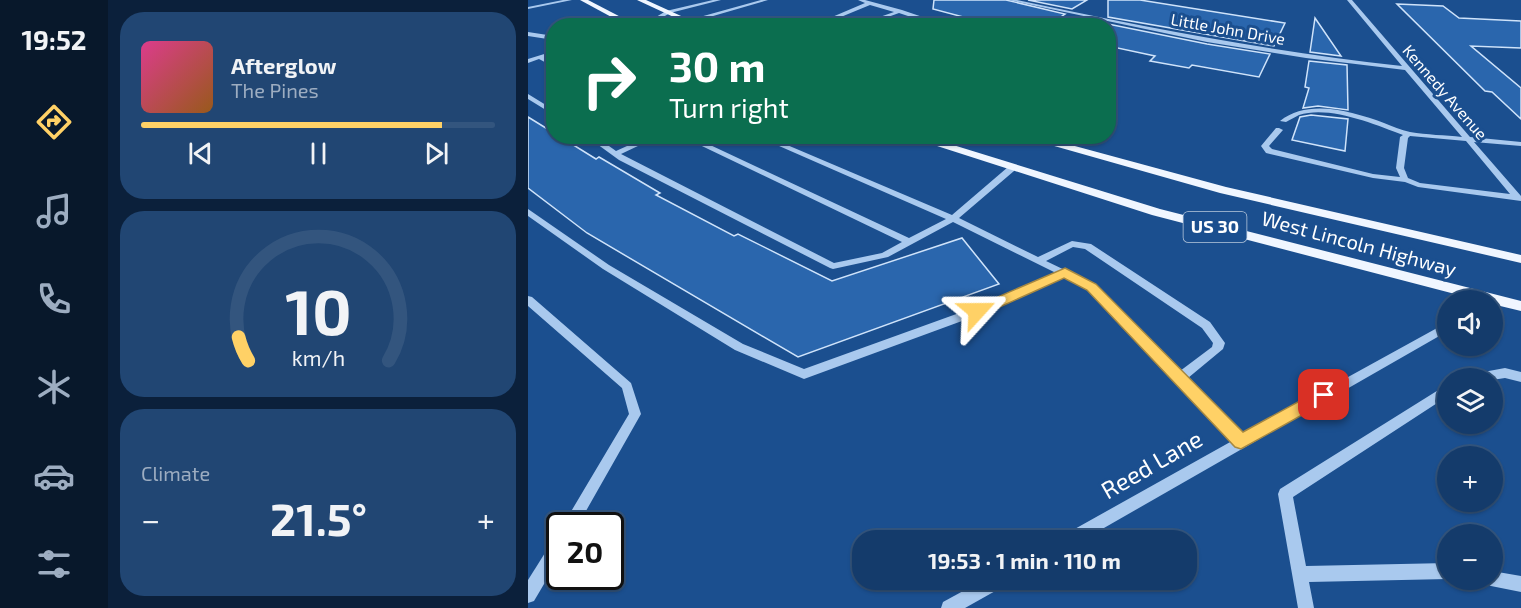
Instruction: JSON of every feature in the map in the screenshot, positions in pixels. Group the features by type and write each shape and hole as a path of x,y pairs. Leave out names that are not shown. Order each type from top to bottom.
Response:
{"main road":[{"path":"583,0 619,18"},
{"path":"640,0 682,18"},
{"name":"West Lincoln Highway","path":"936,144 1156,212 1455,290"},
{"name":"West Lincoln Highway","path":"1054,144 1224,190 1521,259"},
{"name":"West Lincoln Highway","path":"1503,302 1521,306"}],"street":[{"path":"528,8 570,0"},
{"path":"657,18 668,12 719,0"},
{"path":"700,18 766,0"},
{"path":"860,0 924,18"},
{"name":"Little John Drive","path":"1010,0 1102,18"},
{"name":"Kennedy Avenue","path":"1349,0 1519,200"},
{"path":"833,18 870,3"},
{"path":"879,18 900,11"},
{"name":"Little John Drive","path":"1116,21 1340,62 1406,68"},
{"path":"528,34 546,37"},
{"path":"528,61 546,55"},
{"path":"539,57 546,61"},
{"path":"528,96 546,108"},
{"path":"1284,121 1293,113 1318,111 1359,116 1408,134 1521,144"},
{"path":"1278,130 1265,146 1269,151 1373,176 1407,180 1438,189 1519,200"},
{"path":"1407,180 1400,168 1404,137 1408,134"},
{"path":"601,144 615,154 833,266 885,255 953,219 1011,168"},
{"path":"615,154 638,144"},
{"path":"701,144 909,242"},
{"path":"778,144 953,219 1092,287 1241,441"},
{"path":"528,212 606,267 739,347 804,374 977,311 1065,273"},
{"path":"1040,260 1072,244 1088,246 1206,325 1219,343 1217,349 1179,378"},
{"path":"528,300 627,386 635,414 578,512"},
{"name":"Reed Lane","path":"1085,530 1437,332"},
{"path":"1503,373 1521,377"},
{"path":"1306,608 1285,494 1437,396"},
{"path":"528,595 546,565"},
{"path":"1300,574 1437,571"},
{"path":"1503,581 1521,584"},
{"path":"949,608 981,590"}],"building":[{"path":"934,0 1006,0 1065,14 1059,18 967,18 933,9"},
{"path":"1028,0 1087,0 1072,9"},
{"path":"1108,0 1140,0 1285,23 1274,46 1108,17"},
{"path":"1397,4 1443,6 1459,18 1521,21 1521,48 1471,46 1521,88 1521,119 1492,92 1485,91"},
{"path":"1315,18 1341,56 1310,52"},
{"path":"1116,26 1270,54 1259,77 1192,65 1189,68 1150,61 1155,56 1116,48"},
{"path":"1309,61 1347,65 1348,110 1318,106 1303,108 1309,88 1305,87"},
{"path":"1311,115 1348,119 1345,151 1292,140 1300,117"},
{"path":"528,117 546,128 546,144 572,144 596,159 599,157 660,193 656,195 734,236 738,234 832,281 962,238 999,284 798,357 587,233 528,188"}],"route":[{"path":"977,311 1065,273 1092,287 1241,441 1324,395"}]}
